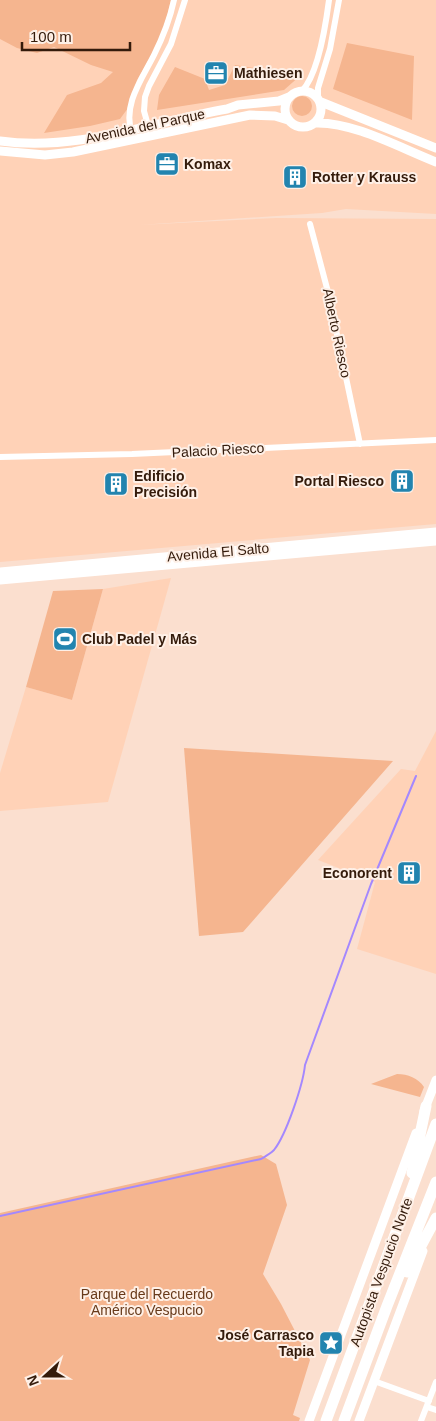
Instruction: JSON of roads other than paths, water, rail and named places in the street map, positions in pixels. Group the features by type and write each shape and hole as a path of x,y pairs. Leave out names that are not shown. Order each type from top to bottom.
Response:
{"highway":[{"path":"405,1206 426,1106"},
{"name":"Autopista Vespucio Norte","path":"326,1421 436,1124"},
{"name":"Autopista Vespucio Norte","path":"344,1421 436,1182"},
{"path":"387,1306 436,1218"}],"main road":[{"path":"436,148 319,100 311,92 297,92 289,97 285,109 288,120 297,127 308,127 316,123 334,124 350,128 436,162"},
{"name":"Avenida del Parque","path":"0,141 36,145 54,144 148,127 238,106 279,101 289,97"},
{"path":"316,123 322,112 319,100"},
{"name":"Avenida del Parque","path":"0,151 22,154 58,154 134,140 250,114 275,116 288,120"},
{"name":"Avenida El Salto","path":"0,572 436,532"},
{"name":"Avenida El Salto","path":"0,580 436,541"},
{"path":"309,1421 436,1080"},
{"path":"359,1421 436,1218"}],"street":[{"path":"134,140 129,119 136,87 163,36 174,0"},
{"path":"302,91 308,84 314,67 325,24 328,0"},
{"path":"319,100 318,88 334,31 339,0"},
{"path":"151,136 144,104 146,91 171,44 184,1"},
{"name":"Alberto Riesco","path":"310,224 328,292 360,444"},
{"name":"Palacio Riesco","path":"0,457 132,454 436,440"},
{"path":"374,1381 428,1404 436,1410"},
{"path":"421,1421 436,1382"}],"waterway":[{"path":"0,1216 261,1159 274,1150 284,1133 293,1109 305,1065 371,884 416,776"}],"place":[{"name":"Mathiesen","path":"216,73"},
{"name":"Komax","path":"167,164"},
{"name":"Rotter y Krauss","path":"295,177"},
{"name":"Portal Riesco","path":"402,481"},
{"name":"Edificio Precisión","path":"116,484"},
{"name":"Club Padel y Más","path":"65,639"},
{"name":"Econorent","path":"409,873"},
{"name":"José Carrasco Tapia","path":"331,1343"}],"park label":[{"name":"Parque del Recuerdo Américo Vespucio","path":"147,1302"}]}
